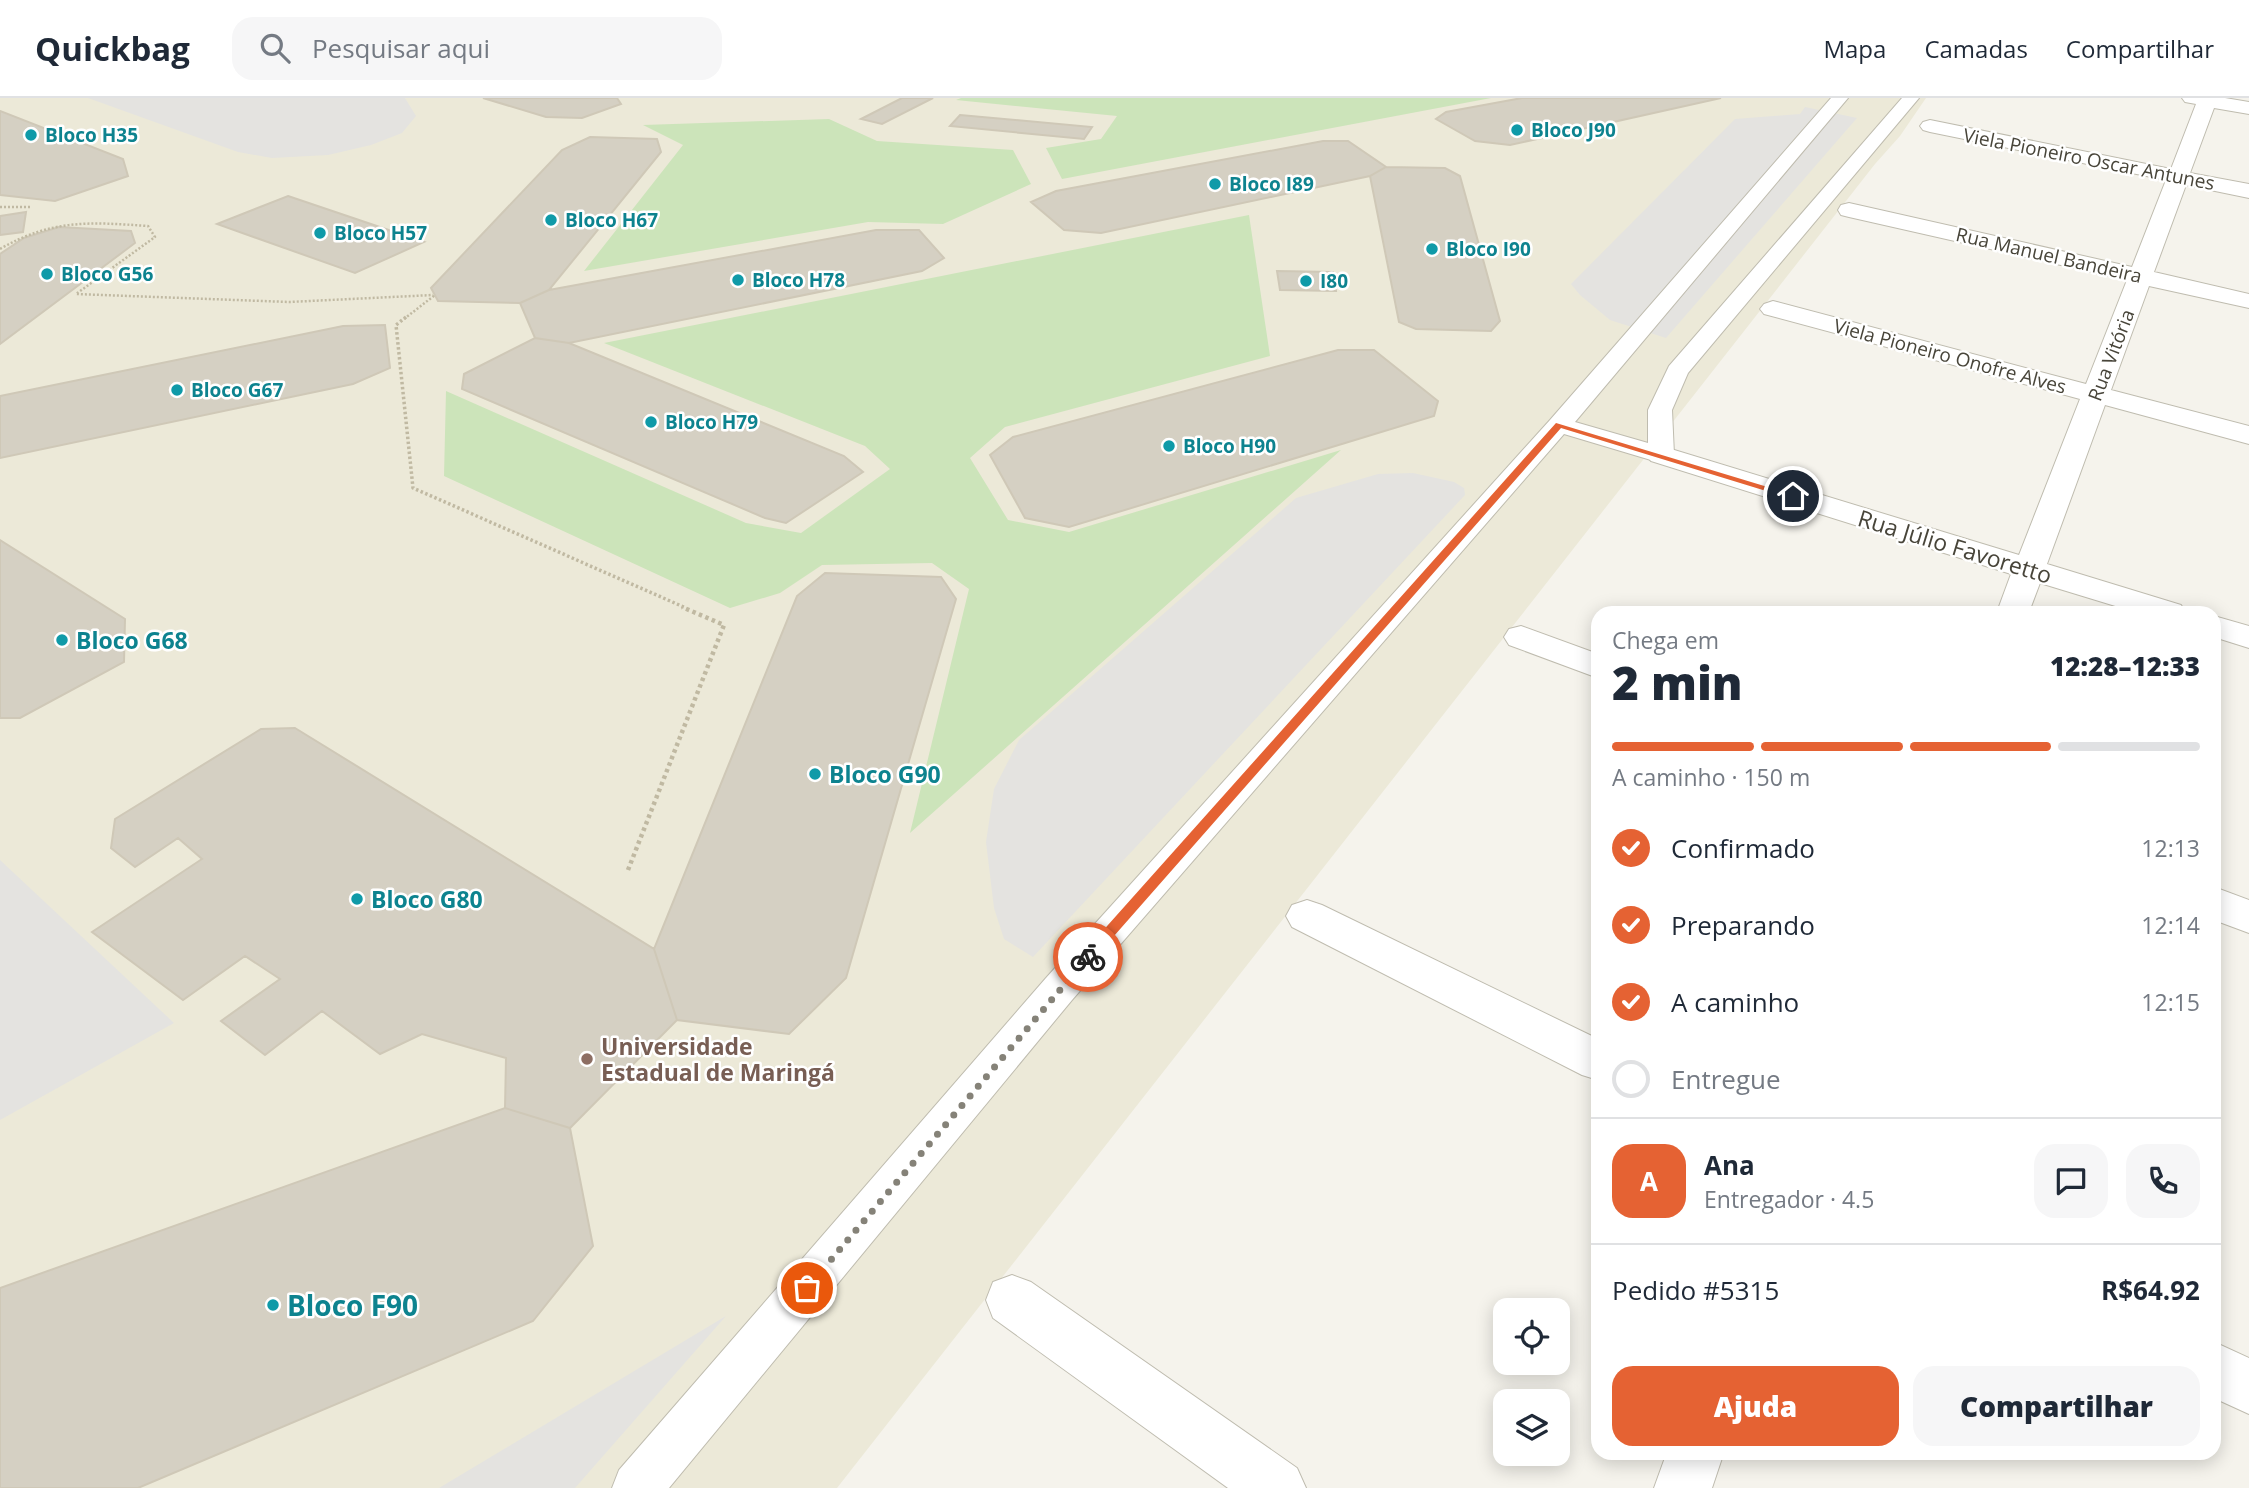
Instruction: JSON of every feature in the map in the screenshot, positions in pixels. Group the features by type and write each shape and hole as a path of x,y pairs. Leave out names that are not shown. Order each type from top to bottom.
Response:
{"street":[{"path":"2202,99 2249,108"},
{"name":"Rua Vitória","path":"2015,606 2178,177 2202,99"},
{"name":"Viela Pioneiro Oscar Antunes","path":"1930,127 2249,191"},
{"name":"Rua Manuel Bandeira","path":"1849,210 2249,301"},
{"name":"Viela Pioneiro Onofre Alves","path":"1773,309 2249,435"},
{"name":"Rua Júlio Favoretto","path":"1661,455 2150,606"},
{"path":"2221,628 2249,637"},
{"path":"1521,637 1591,664"},
{"path":"2221,906 2249,917"},
{"path":"1307,916 1591,1058"},
{"path":"1012,1300 1277,1488"},
{"path":"2221,1373 2249,1387"},
{"path":"1683,1488 1693,1460"}],"lane":[{"path":"637,1488 1059,989 1559,425 1840,98"},
{"path":"1559,425 1661,455 1660,410 1677,371 1911,98"}],"path":[{"path":"0,207 32,206"},
{"path":"0,249 22,235 62,222 148,226 155,237 76,294 289,302 435,295 396,325 413,488 724,625 628,870"}],"shaded area":[{"name":"Universidade Estadual de Maringá","path":"0,98 1926,98 1900,136 1875,164 837,1488 0,1488"},
{"path":"88,98 405,98 416,116 402,133 371,145 328,155 272,158 238,152"},
{"path":"1805,107 1857,118 1666,338 1610,320 1571,284 1735,119 1800,114"},
{"path":"1413,473 1454,482 1464,488 1465,495 1033,957 1004,939 994,908 986,842 994,789 1019,740 1296,498 1378,474"},
{"path":"0,860 174,1023 0,1120"},
{"path":"726,1316 575,1488 439,1488"}],"green space":[{"path":"1491,98 1062,179 1046,148 1101,139 1117,116 956,100"},
{"path":"829,119 877,141 1013,150 1031,184 943,224 868,222 584,271 683,145 643,125"},
{"path":"1249,215 1270,356 1005,427 970,458 1008,520 1069,532 1341,450 910,833 969,589 932,563 822,565 780,593 730,608 444,476 446,391 746,523 801,533 890,469 865,446 604,343"}],"building":[{"path":"483,98 617,98 621,104 582,118 546,117"},
{"path":"902,98 933,98 882,124 861,119"},
{"name":"Bloco J90","path":"1522,98 1721,98 1510,145 1475,141 1436,119 1446,112"},
{"name":"Bloco H35","path":"0,111 123,159 128,176 55,201 0,195"},
{"path":"960,115 1092,127 1084,139 950,126"},
{"name":"Bloco H67","path":"590,137 657,139 661,152 549,290 520,303 438,301 431,288 562,150"},
{"name":"Bloco I89","path":"1323,141 1348,141 1386,167 1370,176 1101,233 1064,230 1031,202 1056,191"},
{"name":"Bloco I90","path":"1386,167 1445,168 1460,176 1500,321 1491,331 1416,329 1399,322 1370,176"},
{"name":"Bloco H57","path":"288,196 424,242 355,273 217,224"},
{"path":"26,212 23,232 0,235 0,216"},
{"name":"Bloco G56","path":"59,227 131,231 135,243 0,344 0,254 24,238"},
{"name":"Bloco H78","path":"876,230 919,230 944,258 922,271 569,343 535,338 520,303 549,290"},
{"name":"I80","path":"1277,271 1333,272 1336,291 1280,290"},
{"name":"Bloco G67","path":"385,325 390,368 353,384 0,458 0,396 343,326"},
{"name":"Bloco H79","path":"535,338 569,343 844,456 863,472 786,523 765,518 462,389 464,374"},
{"name":"Bloco H90","path":"1338,350 1374,350 1438,401 1434,416 1069,527 1025,518 990,455 1013,437"},
{"name":"Bloco G68","path":"0,540 125,619 124,662 20,718 0,718"},
{"name":"Bloco G90","path":"825,573 941,577 956,599 846,978 789,1034 677,1020 654,949 797,596"},
{"name":"Bloco G80","path":"295,728 654,949 677,1020 570,1128 505,1108 506,1058 422,1034 380,1054 322,1011 265,1055 221,1021 280,979 245,956 183,1000 92,932 202,859 178,838 135,867 111,848 115,819 261,729"},
{"name":"Bloco F90","path":"505,1108 570,1128 593,1246 533,1321 138,1488 0,1488 0,1288"}],"way so far":[{"path":"807,1288 1088,957"}],"place":[{"name":"Bloco J90","path":"1517,130"},
{"name":"Bloco H35","path":"31,135"},
{"name":"Bloco I89","path":"1215,184"},
{"name":"Bloco H67","path":"551,220"},
{"name":"Bloco H57","path":"320,233"},
{"name":"Bloco I90","path":"1432,249"},
{"name":"Bloco G56","path":"47,274"},
{"name":"Bloco H78","path":"738,280"},
{"name":"I80","path":"1306,281"},
{"name":"Bloco G67","path":"177,390"},
{"name":"Bloco H79","path":"651,422"},
{"name":"Bloco H90","path":"1169,446"},
{"name":"Bloco G68","path":"62,640"},
{"name":"Bloco G90","path":"815,774"},
{"name":"Bloco G80","path":"357,899"},
{"name":"Universidade Estadual de Maringá","path":"587,1059"},
{"name":"Bloco F90","path":"273,1305"}],"route":[{"path":"1088,957 1559,425 1793,496"}]}
